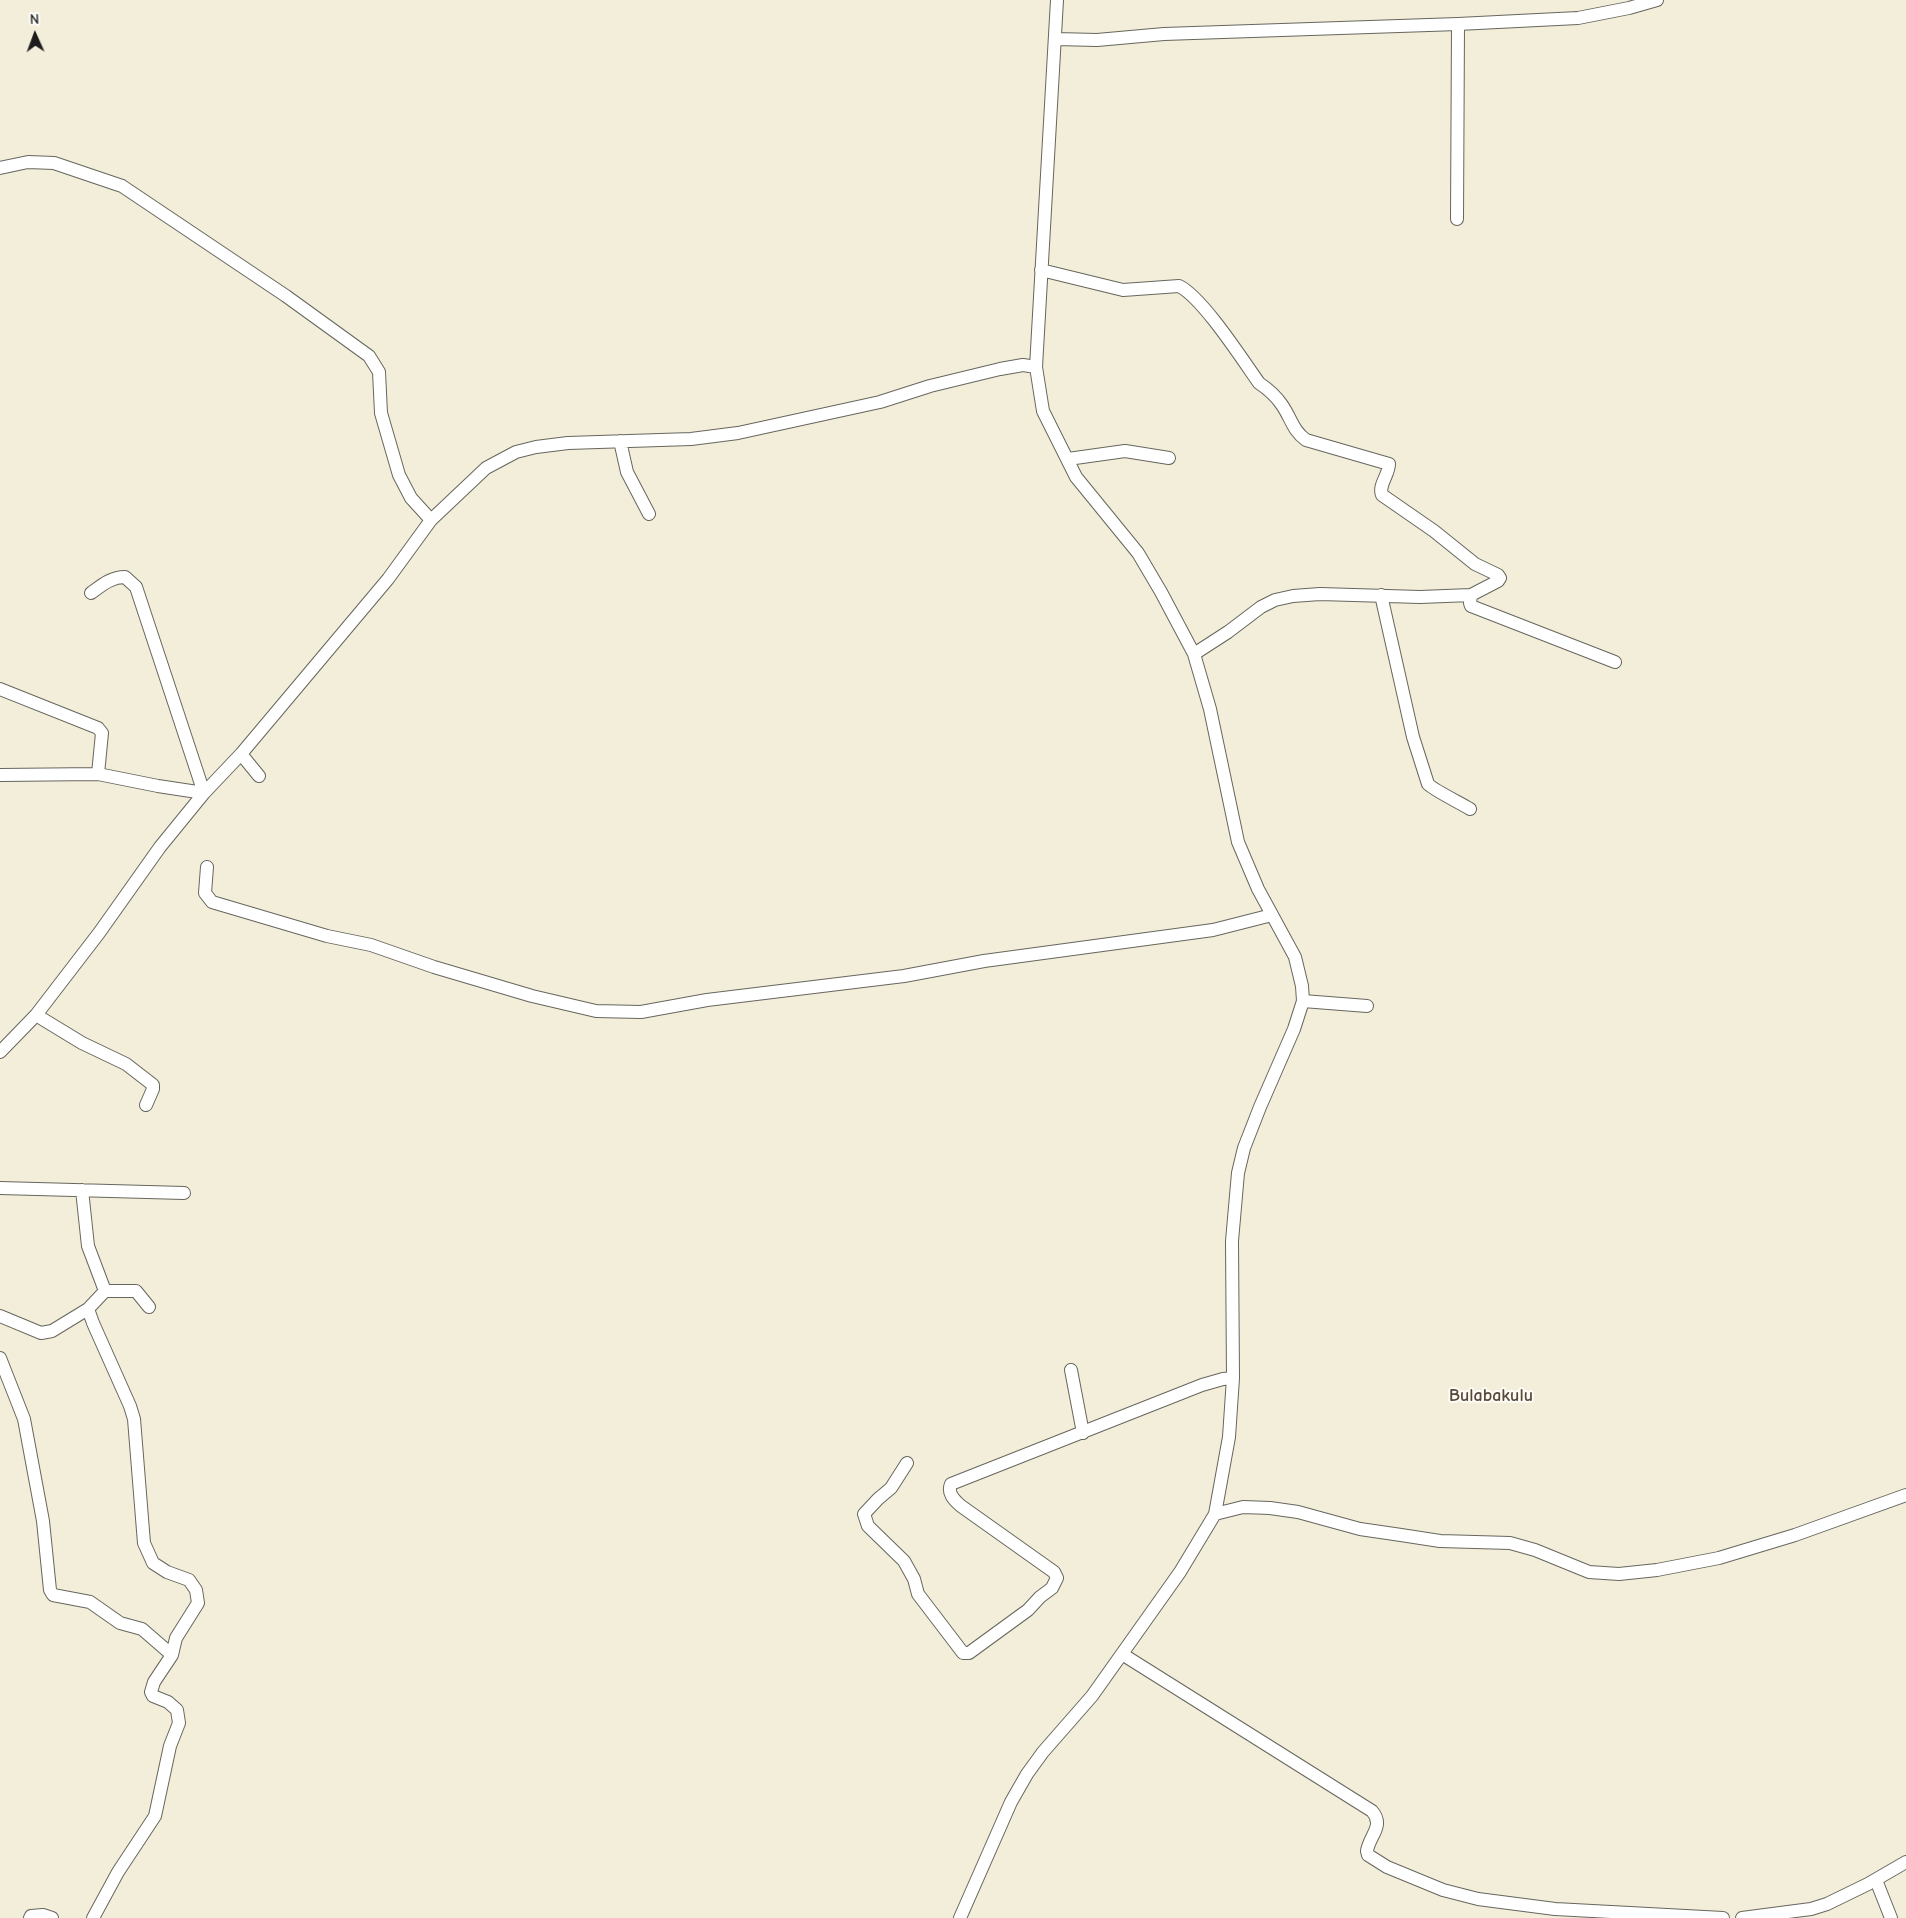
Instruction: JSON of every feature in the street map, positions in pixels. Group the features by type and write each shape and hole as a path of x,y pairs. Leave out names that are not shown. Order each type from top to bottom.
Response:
{"street":[{"path":"960,1918 1011,1802 1027,1774 1043,1752 1092,1696 1180,1572 1215,1514 1229,1437 1233,1378 1232,1241 1238,1173 1244,1148 1294,1029 1303,1001 1302,986 1295,958 1245,863 1238,842 1210,709 1194,654 1161,592 1138,554 1076,477 1043,411 1036,367 1057,0"},
{"path":"1056,39 1097,40 1164,34 1578,18 1629,8 1657,0"},
{"path":"1457,219 1458,24"},
{"path":"0,168 17,163 54,163 122,186 286,296 369,356 379,372 382,413 399,475 411,498 431,520"},
{"path":"1041,270 1123,290 1179,286 1186,289 1204,308 1259,383 1270,390 1282,404 1298,435 1306,440 1390,464 1381,488 1382,495 1434,531 1475,564 1500,578 1498,581 1471,595 1420,597 1320,594 1293,596 1275,600 1247,616 1228,632 1194,654"},
{"path":"0,1052 5,1039 36,1015 106,923 160,847 388,579 431,520 486,468 516,452 536,447 568,443 690,440 738,433 880,402 930,386 1000,369 1023,365 1036,367"},
{"path":"620,441 627,472 649,514"},
{"path":"1068,460 1125,451 1169,458"},
{"path":"91,593 116,577 125,577 131,580 136,588 204,793"},
{"path":"1381,595 1413,737 1428,784 1470,809"},
{"path":"1471,595 1471,606 1615,662"},
{"path":"0,689 98,728 102,733 98,774"},
{"path":"241,754 259,776"},
{"path":"0,775 98,774 204,793"},
{"path":"207,867 204,893 212,902 327,936 371,945 434,967 505,988 596,1011 641,1012 708,1000 904,976 984,961 1213,930 1272,915"},
{"path":"1303,1001 1368,1006"},
{"path":"36,1015 82,1043 126,1064 153,1085 146,1105"},
{"path":"0,1188 184,1193"},
{"path":"82,1190 88,1246 105,1291"},
{"path":"0,1316 40,1333 52,1331 88,1309 105,1291 136,1291 149,1308"},
{"path":"88,1309 92,1323 130,1406 134,1419 144,1543 153,1563 167,1572 189,1580 196,1590 198,1603 176,1638 172,1655 154,1682 151,1692 153,1696 168,1702 178,1710 179,1723 170,1746 155,1816 118,1872 93,1918"},
{"path":"0,1358 24,1419 43,1522 50,1590 53,1595 90,1602 120,1623 142,1629 172,1655"},
{"path":"1071,1370 1083,1433"},
{"path":"907,1463 891,1488 864,1514 868,1526 904,1561 914,1579 918,1594 953,1642 963,1653 970,1653 1028,1610 1052,1588 1057,1578 1054,1572 961,1506 951,1496 949,1488 951,1484 1202,1385 1233,1378"},
{"path":"1215,1514 1243,1507 1279,1509 1298,1512 1360,1529 1401,1536 1440,1541 1510,1543 1535,1550 1589,1572 1620,1574 1657,1570 1719,1558 1795,1535 1906,1494"},
{"path":"1122,1654 1372,1811 1378,1821 1378,1826 1367,1851 1368,1855 1387,1867 1443,1890 1478,1899 1572,1914 1724,1918"},
{"path":"1742,1918 1799,1914 1827,1904 1876,1880 1906,1862"},
{"path":"1876,1880 1891,1918"},
{"path":"30,1918 31,1916 43,1915 52,1918"}],"district":[{"name":"Bulabakulu","path":"1491,1396"}]}
